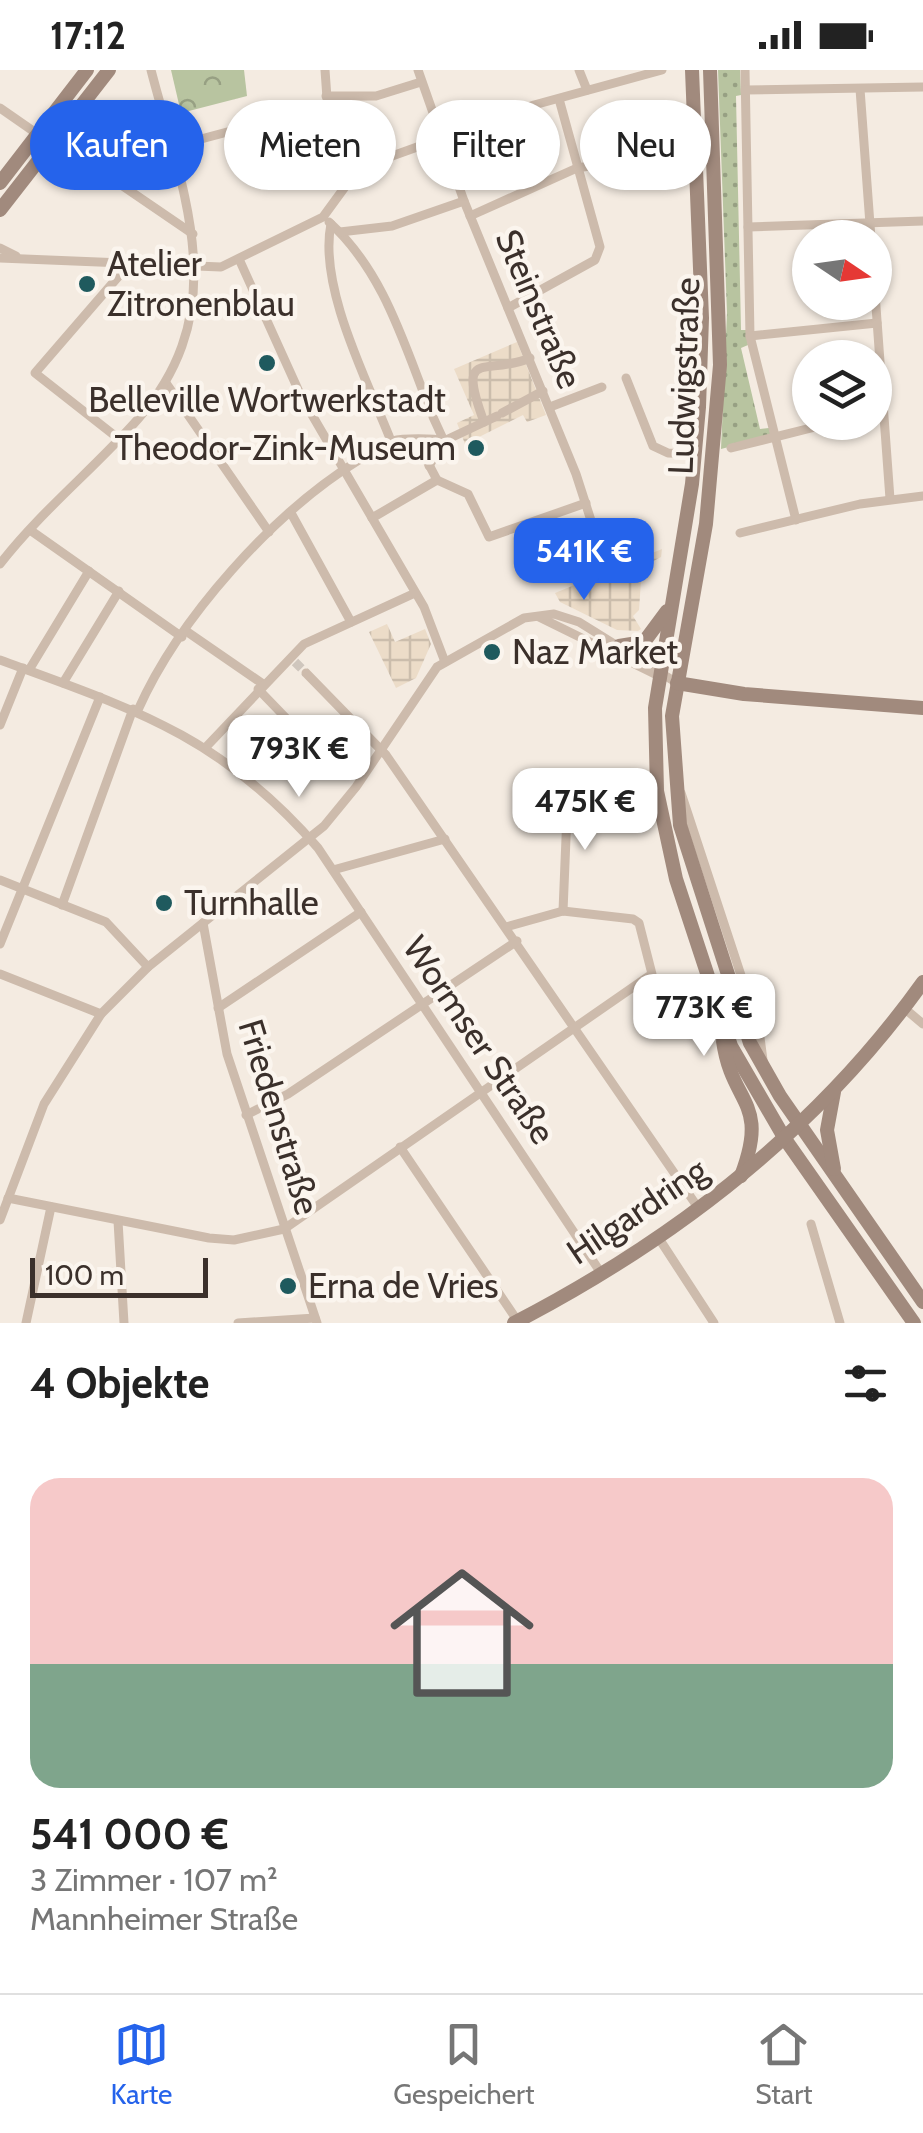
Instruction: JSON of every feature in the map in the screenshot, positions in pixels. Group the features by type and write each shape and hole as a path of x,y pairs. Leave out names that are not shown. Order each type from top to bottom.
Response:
{"main road":[{"path":"62,100 86,70"},
{"path":"86,100 110,70"},
{"name":"Ludwigstraße","path":"692,70 702,318 696,454 659,672 654,758 663,826 721,1021"},
{"name":"Ludwigstraße","path":"710,70 721,314 720,379 706,524 677,682 674,777 692,875 738,1016 763,1068 923,1302"},
{"path":"0,182 30,141"},
{"path":"0,210 30,171"},
{"path":"619,646 644,642 673,602"},
{"path":"677,682 744,694 923,708"},
{"path":"902,707 923,716"},
{"name":"Hilgardring","path":"517,1322 658,1237 740,1178 835,1088 923,982"},
{"path":"721,1021 755,1092 785,1139 914,1323"},
{"path":"721,1021 726,1055 754,1119 752,1145 740,1178"},
{"path":"835,1088 827,1130 835,1174"}],"street":[{"path":"151,70 159,100"},
{"path":"325,70 326,100"},
{"name":"Steinstraße","path":"418,70 427,100"},
{"path":"579,70 587,90"},
{"path":"556,100 662,70"},
{"path":"745,70 750,336 796,520"},
{"path":"326,96 376,96 421,82"},
{"path":"745,90 923,88"},
{"path":"860,89 870,220"},
{"path":"508,308 595,260 600,246 559,99"},
{"path":"0,108 30,129"},
{"path":"470,216 580,168"},
{"path":"129,190 194,234"},
{"path":"0,564 119,439 166,383 188,319 197,267 194,234 182,190"},
{"path":"346,190 332,224 330,259 338,300 391,441"},
{"name":"Steinstraße","path":"460,190 550,407 607,570"},
{"path":"0,258 221,266 332,224 392,226 464,201"},
{"path":"892,222 923,221"},
{"path":"332,224 383,292 444,440"},
{"path":"748,227 792,226"},
{"path":"0,248 18,257"},
{"path":"239,259 301,396 416,593 445,662"},
{"path":"119,439 35,373 130,263"},
{"path":"877,320 877,340"},
{"path":"750,336 877,323"},
{"path":"484,422 472,389 479,370 489,363 530,358"},
{"path":"626,378 653,446 668,453 696,454"},
{"path":"166,383 269,532"},
{"path":"550,407 602,387"},
{"path":"62,905 136,709 184,634 269,532 344,470 391,441 417,442 429,437 444,440 543,391"},
{"path":"732,448 792,432"},
{"path":"429,466 444,440"},
{"path":"882,440 890,499"},
{"path":"417,442 437,480 468,494 489,537 586,503"},
{"path":"372,518 437,480"},
{"path":"740,533 890,499 923,496"},
{"path":"291,513 351,622"},
{"path":"30,530 260,686 310,744 347,720"},
{"path":"0,725 26,669 89,571"},
{"path":"63,682 118,591"},
{"path":"207,746 260,686 292,659 351,622 416,593"},
{"path":"536,616 659,672"},
{"path":"1,1217 44,1104 100,1014 148,967 310,839 340,809 428,676 445,662 536,616 569,618 677,682"},
{"name":"Wormser Straße","path":"0,660 136,709 207,746 262,788 333,870 601,1273"},
{"path":"306,674 347,720 381,749 698,1209"},
{"path":"0,944 100,697"},
{"path":"563,911 568,790"},
{"path":"333,870 445,838"},
{"path":"0,880 106,922 148,967"},
{"path":"8,1198 234,1240 284,1228 652,974 639,923 563,911 506,927"},
{"path":"218,1008 361,912"},
{"name":"Friedenstraße","path":"203,923 218,1008 246,1115 316,1320"},
{"path":"246,1115 288,1094 516,941"},
{"path":"0,974 100,1014"},
{"path":"904,1008 923,1024"},
{"path":"400,1147 517,1322"},
{"path":"26,1323 51,1208"},
{"path":"118,1221 124,1323"},
{"path":"811,1224 840,1323"},
{"path":"658,1237 714,1323"},
{"path":"238,1323 316,1320"}],"green space":[{"path":"171,70 244,70 247,96 204,107 204,100 178,100"},
{"path":"718,70 740,70 741,95 736,96 741,330 746,330 748,345 741,348 760,429 769,428 771,436 721,449 727,313"}],"shaded area":[{"path":"517,342 546,415 527,422 523,415 465,444 457,423 474,415 454,369"},
{"path":"662,549 661,557 642,567 639,610 633,616 641,629 638,631 617,630 560,602 555,593"},
{"path":"387,624 395,642 425,629 431,644 416,678 396,688 369,632"}],"tunnel":[{"path":"295,662 306,673"}],"place":[{"name":"Atelier Zitronenblau","path":"87,284"},
{"name":"Belleville Wortwerkstadt","path":"267,363"},
{"name":"Theodor-Zink-Museum","path":"476,448"},
{"name":"Naz Market","path":"492,652"},
{"name":"Turnhalle","path":"164,903"},
{"name":"Erna de Vries","path":"288,1286"}]}
